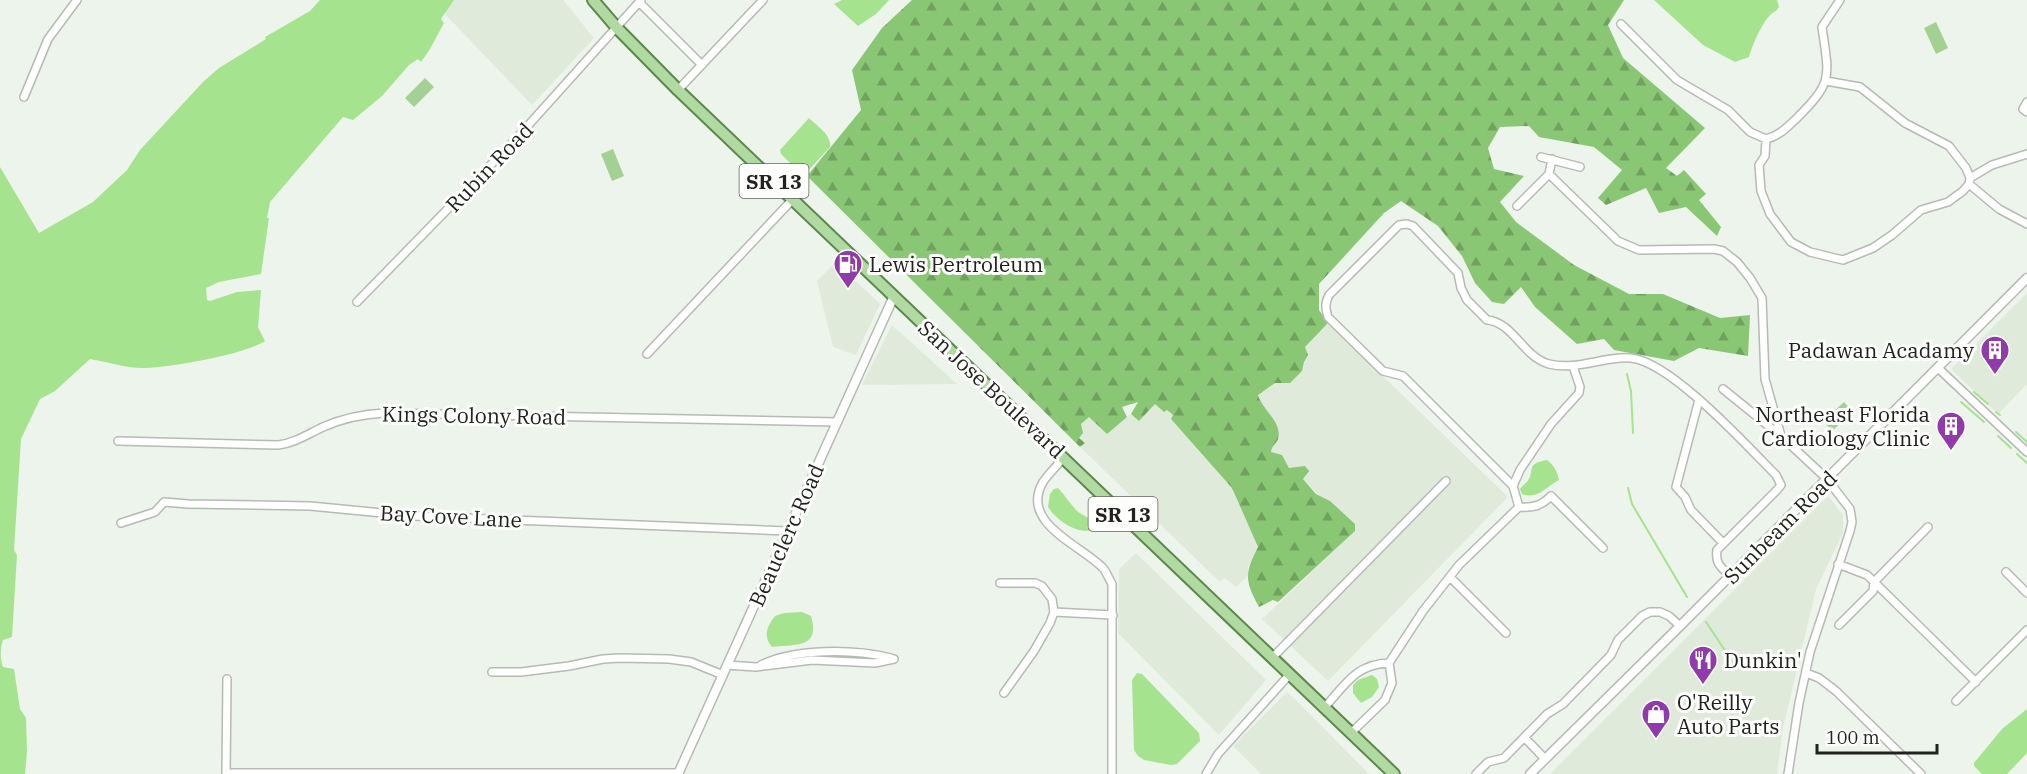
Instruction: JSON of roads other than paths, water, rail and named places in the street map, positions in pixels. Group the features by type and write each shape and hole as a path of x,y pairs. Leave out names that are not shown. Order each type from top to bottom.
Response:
{"main road":[{"name":"San Jose Boulevard","path":"593,0 678,90 1394,774"}],"street":[{"path":"24,97 48,39 76,0"},
{"path":"678,90 763,0"},
{"path":"1621,24 1677,80 1728,110 1750,132 1766,139 1780,134 1821,94 1826,81 1827,69 1822,27 1840,0"},
{"path":"640,1 702,65"},
{"name":"Rubin Road","path":"357,302 515,140 640,1"},
{"path":"1826,81 1860,87 1905,123 1948,146 1962,162 1970,181 1999,209 2027,224"},
{"path":"2027,102 2023,110 2027,112"},
{"path":"1766,139 1765,156 1759,165 1761,191 1770,214 1791,242 1810,252 1843,260 1873,248 1921,210 1948,201 1963,192 1970,181 1992,165 2027,154"},
{"path":"1541,157 1580,166"},
{"path":"1517,206 1549,174 1552,159"},
{"path":"1549,174 1618,241 1638,250 1714,249 1723,251 1737,262 1762,298 1765,379 1781,436"},
{"path":"647,354 793,199"},
{"path":"1519,507 1513,486 1403,376 1383,371 1328,317 1325,310 1329,295 1394,229 1407,224 1413,226 1458,273 1461,288 1467,300 1487,320 1498,321 1540,360 1550,364 1573,366 1635,358 1655,366 1672,376 1699,400 1780,480 1781,485 1778,490 1717,550 1718,564 1730,576"},
{"name":"Sunbeam Road","path":"1530,774 1680,627 2027,278"},
{"name":"Beauclerc Road","path":"679,773 894,296"},
{"path":"1513,486 1520,470 1538,442 1579,393 1580,387 1573,366"},
{"path":"1938,368 2027,452"},
{"path":"1723,389 1781,436 1827,479 1845,501 1851,514 1850,531 1810,652 1788,774"},
{"path":"1699,400 1676,487 1685,497 1690,510 1723,543"},
{"name":"Kings Colony Road","path":"118,441 278,445 292,442 324,426 346,419 385,412 837,422"},
{"path":"1064,457 1044,480 1039,496 1039,508 1047,524 1103,569 1112,584 1112,774"},
{"path":"1273,657 1446,481"},
{"path":"1519,507 1538,506 1551,496 1604,548"},
{"name":"Bay Cove Lane","path":"121,523 155,513 165,502 310,506 414,516 788,531"},
{"path":"1352,732 1385,700 1392,683 1389,663 1423,611 1450,577 1519,507"},
{"path":"1839,625 1873,591 1874,582 1928,527"},
{"path":"1838,564 1867,575 1976,682"},
{"path":"2006,572 2027,593"},
{"path":"1450,577 1506,633"},
{"path":"1000,583 1035,583 1042,586 1052,599 1054,612 1034,651 1004,693"},
{"path":"1054,612 1113,615"},
{"path":"1476,774 1488,762 1504,758 1547,714 1563,704 1611,655 1618,640 1642,616 1650,612 1660,612 1669,616 1680,627"},
{"path":"1956,701 2027,630"},
{"path":"728,665 756,667 812,660 875,663 894,659 876,654 811,653 776,658 756,667"},
{"path":"828,661 830,653"},
{"path":"492,672 521,672 569,666 603,658 620,658 692,662 723,675"},
{"path":"1325,706 1357,672 1376,663 1389,663"},
{"path":"1806,673 1819,678 1836,691 1921,774"},
{"path":"1206,774 1218,754 1290,674"},
{"path":"227,679 226,774 679,773"},
{"path":"1525,738 1545,759"}],"waterway":[{"path":"1627,374 1631,391 1633,433"},
{"path":"1974,392 1988,404"},
{"path":"1961,402 1984,422"},
{"path":"1996,412 2000,415"},
{"path":"2016,432 2027,442"},
{"path":"1998,436 2011,448"},
{"path":"2017,454 2027,463"},
{"path":"1628,488 1632,504 1687,597"},
{"path":"1706,622 1736,667"}],"place":[{"name":"Lewis Pertroleum","path":"848,290"},
{"name":"Padawan Acadamy","path":"1995,376"},
{"name":"Northeast Florida Cardiology Clinic","path":"1951,452"},
{"name":"Dunkin'","path":"1703,686"},
{"name":"O'Reilly Auto Parts","path":"1656,740"}]}
